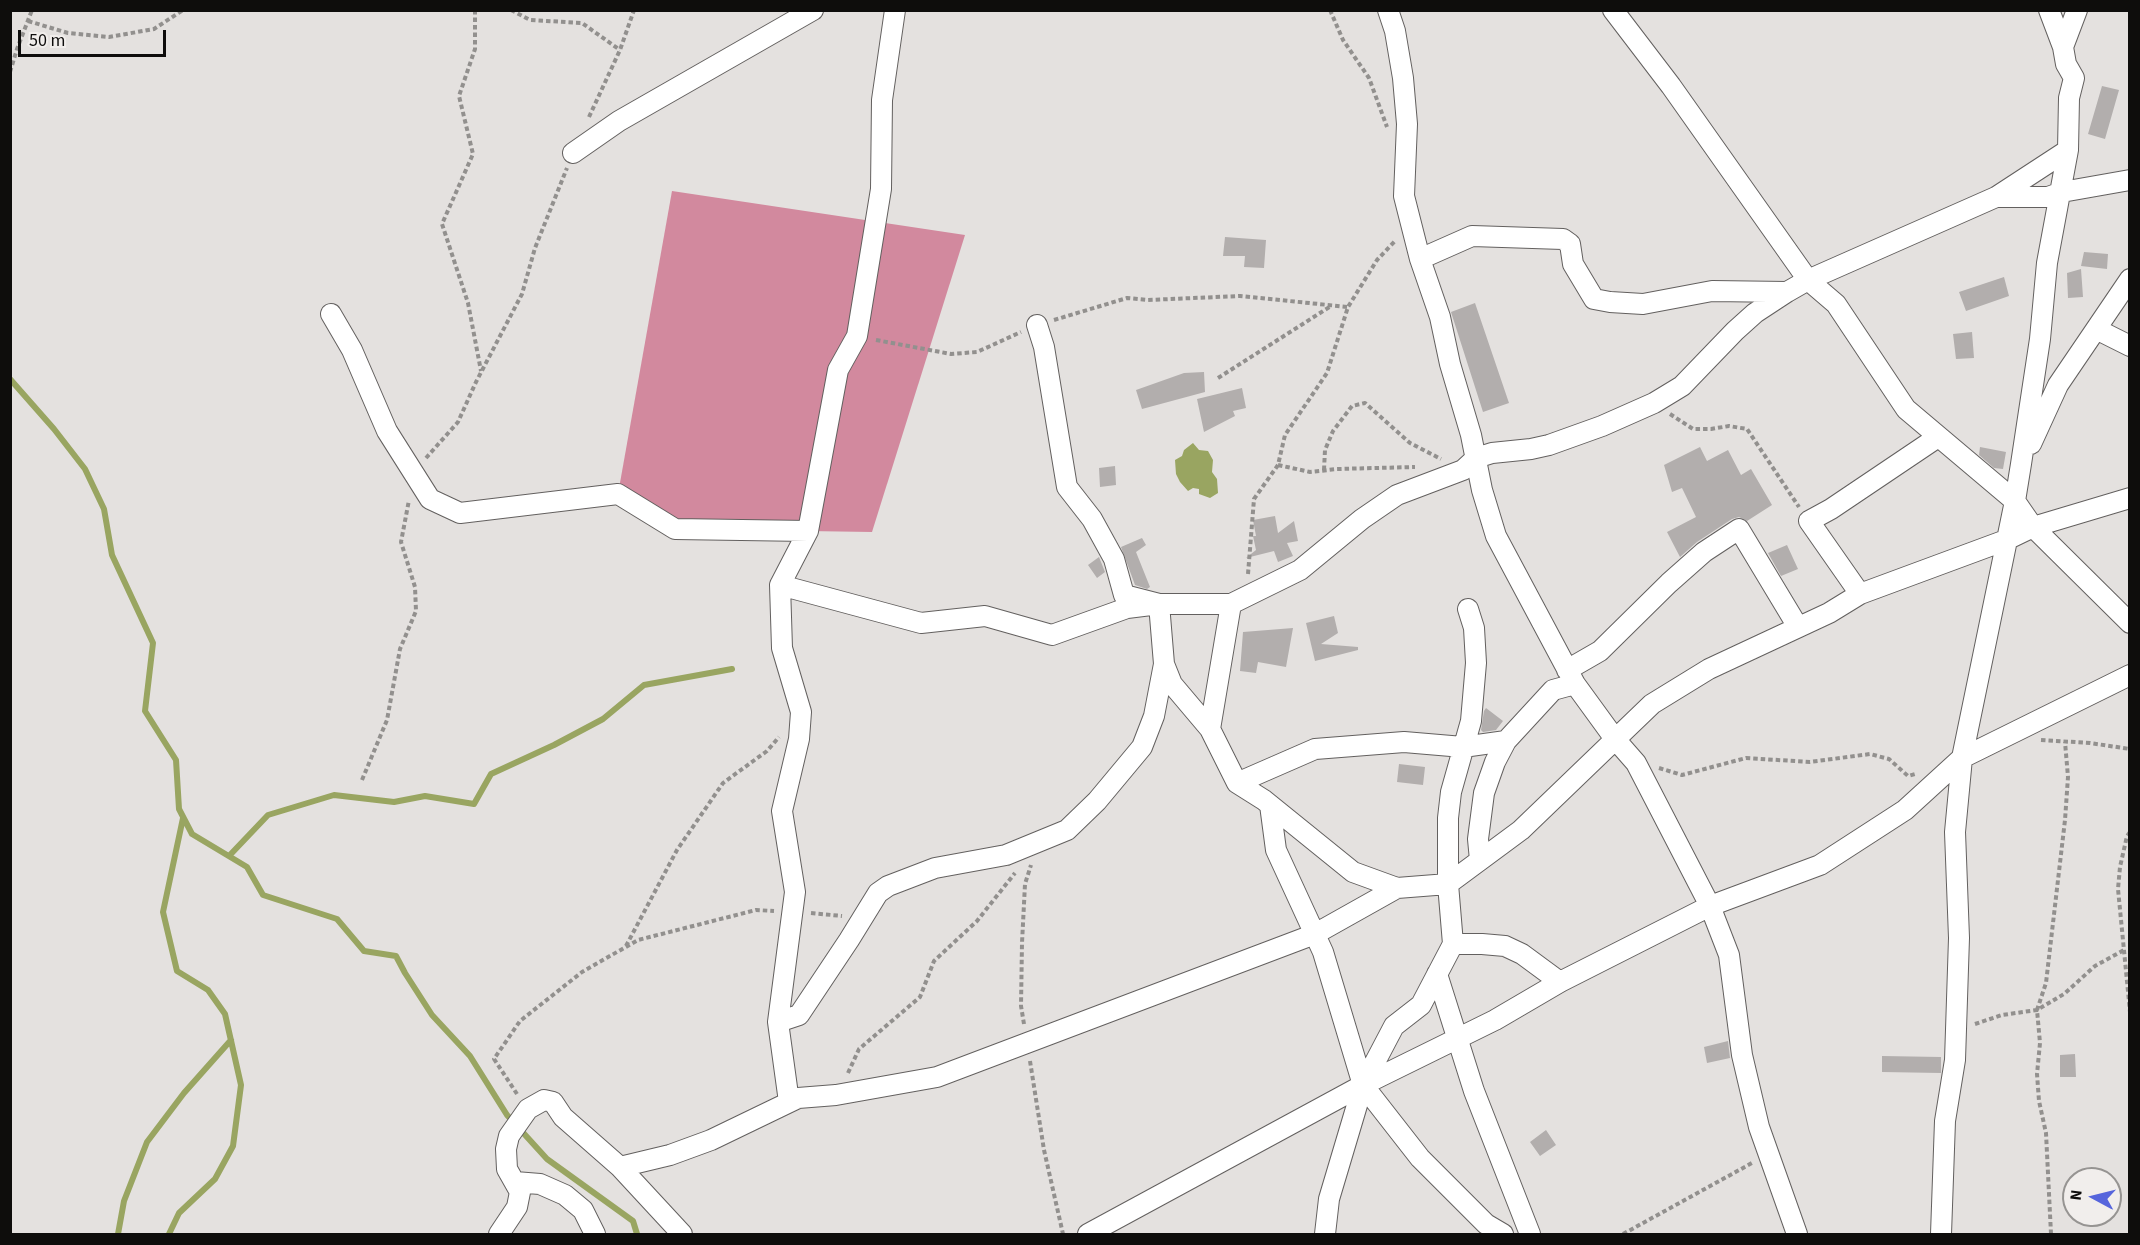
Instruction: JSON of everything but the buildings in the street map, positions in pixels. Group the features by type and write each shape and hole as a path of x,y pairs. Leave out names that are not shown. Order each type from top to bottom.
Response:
{"street":[{"path":"573,153 619,121 813,10"},
{"path":"789,1102 778,1022 795,892 782,811 799,739 801,712 782,648 780,585 808,531 838,370 857,336 881,189 882,100 895,10"},
{"path":"1388,10 1395,31 1403,78 1407,124 1404,196 1420,259 1440,317 1450,364 1472,435 1470,464 1482,490 1496,536 1571,677 1615,739 1636,763 1710,906 1729,955 1742,1055 1759,1127 1797,1234"},
{"path":"1613,10 1671,86 1808,280 1836,304 1906,409 2015,501 2033,526 2130,623"},
{"path":"1941,1234 1946,1121 1955,1060 1959,938 1955,832 1962,758 2015,501 2040,339 2047,263 2068,150 2069,98 2074,78 2066,64 2063,47 2049,10"},
{"path":"2063,47 2077,10"},
{"path":"780,585 921,623 985,616 1052,634 1127,608 1159,604 1231,604 1300,570 1362,519 1397,495 1492,453 1549,445 1654,404 1682,386 1698,372 1735,331 1755,313 1787,292 1808,280 1996,196 2068,150"},
{"path":"1996,196 2048,197 2062,192 2130,180"},
{"path":"1420,259 1472,236 1563,239 1570,244 1573,264 1594,299 1643,304 1712,291 1787,292"},
{"path":"2021,464 2058,385 2130,279"},
{"path":"331,314 352,350 387,430 430,499 460,513 618,494 675,529 808,531"},
{"path":"1037,325 1044,347 1067,487 1092,519 1114,560 1124,595 1159,604"},
{"path":"2096,329 2130,346"},
{"path":"1860,594 1809,521 1831,509 1938,437"},
{"path":"1164,664 1172,684 1210,729 1237,783 1270,805 1353,872 1397,888 1448,884 1521,830 1652,704 1709,669 1829,613 1860,594 2006,540 2033,526 2130,498"},
{"path":"1480,860 1478,839 1484,793 1495,762 1506,741 1553,690 1600,651 1704,552 1739,529 1798,627"},
{"path":"778,1022 799,1016 878,893 888,886 935,868 1006,855 1066,830 1097,801 1142,747 1154,716 1164,664 1159,604"},
{"path":"1210,729 1231,604"},
{"path":"1325,1234 1329,1199 1363,1085 1394,1026 1421,1005 1454,944 1448,884 1448,818 1451,792 1471,721 1476,663 1474,628 1468,609"},
{"path":"1088,1234 1363,1085 1459,1038 1560,982 1710,906 1820,865 1905,810 1962,758 2130,675"},
{"path":"1237,783 1316,749 1404,742 1463,747 1506,741"},
{"path":"1270,805 1276,850 1323,952 1363,1085 1420,1158 1486,1224 1503,1234"},
{"path":"620,1167 670,1155 711,1140 798,1098 836,1095 937,1077 1315,934 1397,888"},
{"path":"1454,944 1505,946 1522,954 1560,982"},
{"path":"1437,975 1459,1038 1474,1091 1530,1234"},
{"path":"499,1234 517,1207 520,1192 507,1169 506,1149 509,1136 528,1109 544,1100 553,1102 570,1124 620,1167 682,1234"},
{"path":"514,1182 540,1184 566,1195 584,1210 596,1234"}],"path":[{"path":"10,72 32,10"},
{"path":"28,21 68,33 109,37 154,29 183,10"},
{"path":"475,10 475,49 459,96 473,154 442,224 468,303 481,373"},
{"path":"511,10 530,20 582,22 620,50"},
{"path":"587,122 620,50 634,10"},
{"path":"1330,10 1343,40 1369,78 1382,117 1404,162"},
{"path":"362,780 387,720 400,649 416,611 415,587 401,542 414,473 458,422 522,294 535,248 573,153"},
{"path":"1231,604 1248,574 1254,499 1278,465 1285,435 1327,373 1348,307 1377,260 1395,241 1397,230"},
{"path":"857,336 951,354 977,352 1037,325 1127,298 1148,300 1240,296 1348,307"},
{"path":"1218,378 1332,306"},
{"path":"1324,470 1325,450 1333,430 1352,406 1365,403 1410,443 1470,464"},
{"path":"1654,404 1693,429 1729,426 1747,429 1809,521"},
{"path":"1278,465 1310,472 1412,466 1422,468"},
{"path":"626,947 677,850 723,783 767,751 780,736"},
{"path":"2035,740 2130,749"},
{"path":"2051,1234 2046,1133 2039,1101 2037,1074 2040,1043 2037,1010 2046,983 2065,820 2068,777 2065,742"},
{"path":"1636,763 1682,776 1746,758 1810,762 1869,754 1889,759 1908,776 1919,773"},
{"path":"2130,832 2120,867 2118,889 2130,1011"},
{"path":"836,1095 859,1049 920,997 934,961 977,921 1018,868"},
{"path":"528,1109 494,1059 520,1021 582,972 638,940 756,910 791,911 839,917 867,912"},
{"path":"1956,1023 1971,1025 2002,1015 2037,1010 2064,994 2096,966 2124,950"},
{"path":"1623,1234 1769,1154"}],"shaded area":[{"path":"672,191 965,235 872,532 675,529 618,494"},
{"path":"1193,443 1199,450 1208,451 1213,460 1212,472 1217,479 1218,493 1210,498 1199,494 1199,489 1193,488 1188,491 1176,474 1175,460 1182,456 1184,450"}],"waterway":[{"path":"10,379 85,469 104,509 112,555 153,643 145,711 176,760 179,809 192,834 247,867 263,895 337,919 364,951 396,956 432,1015 470,1056 507,1115 547,1159 633,1221 637,1234"},
{"path":"229,856 268,815 334,795 394,802 425,796 474,804 491,774 603,719 644,685 732,669"},
{"path":"169,1234 179,1213 215,1179 233,1146 241,1085 225,1014 208,990 177,971 163,912 183,818"},
{"path":"118,1234 124,1201 147,1142 184,1093 231,1040"}]}
